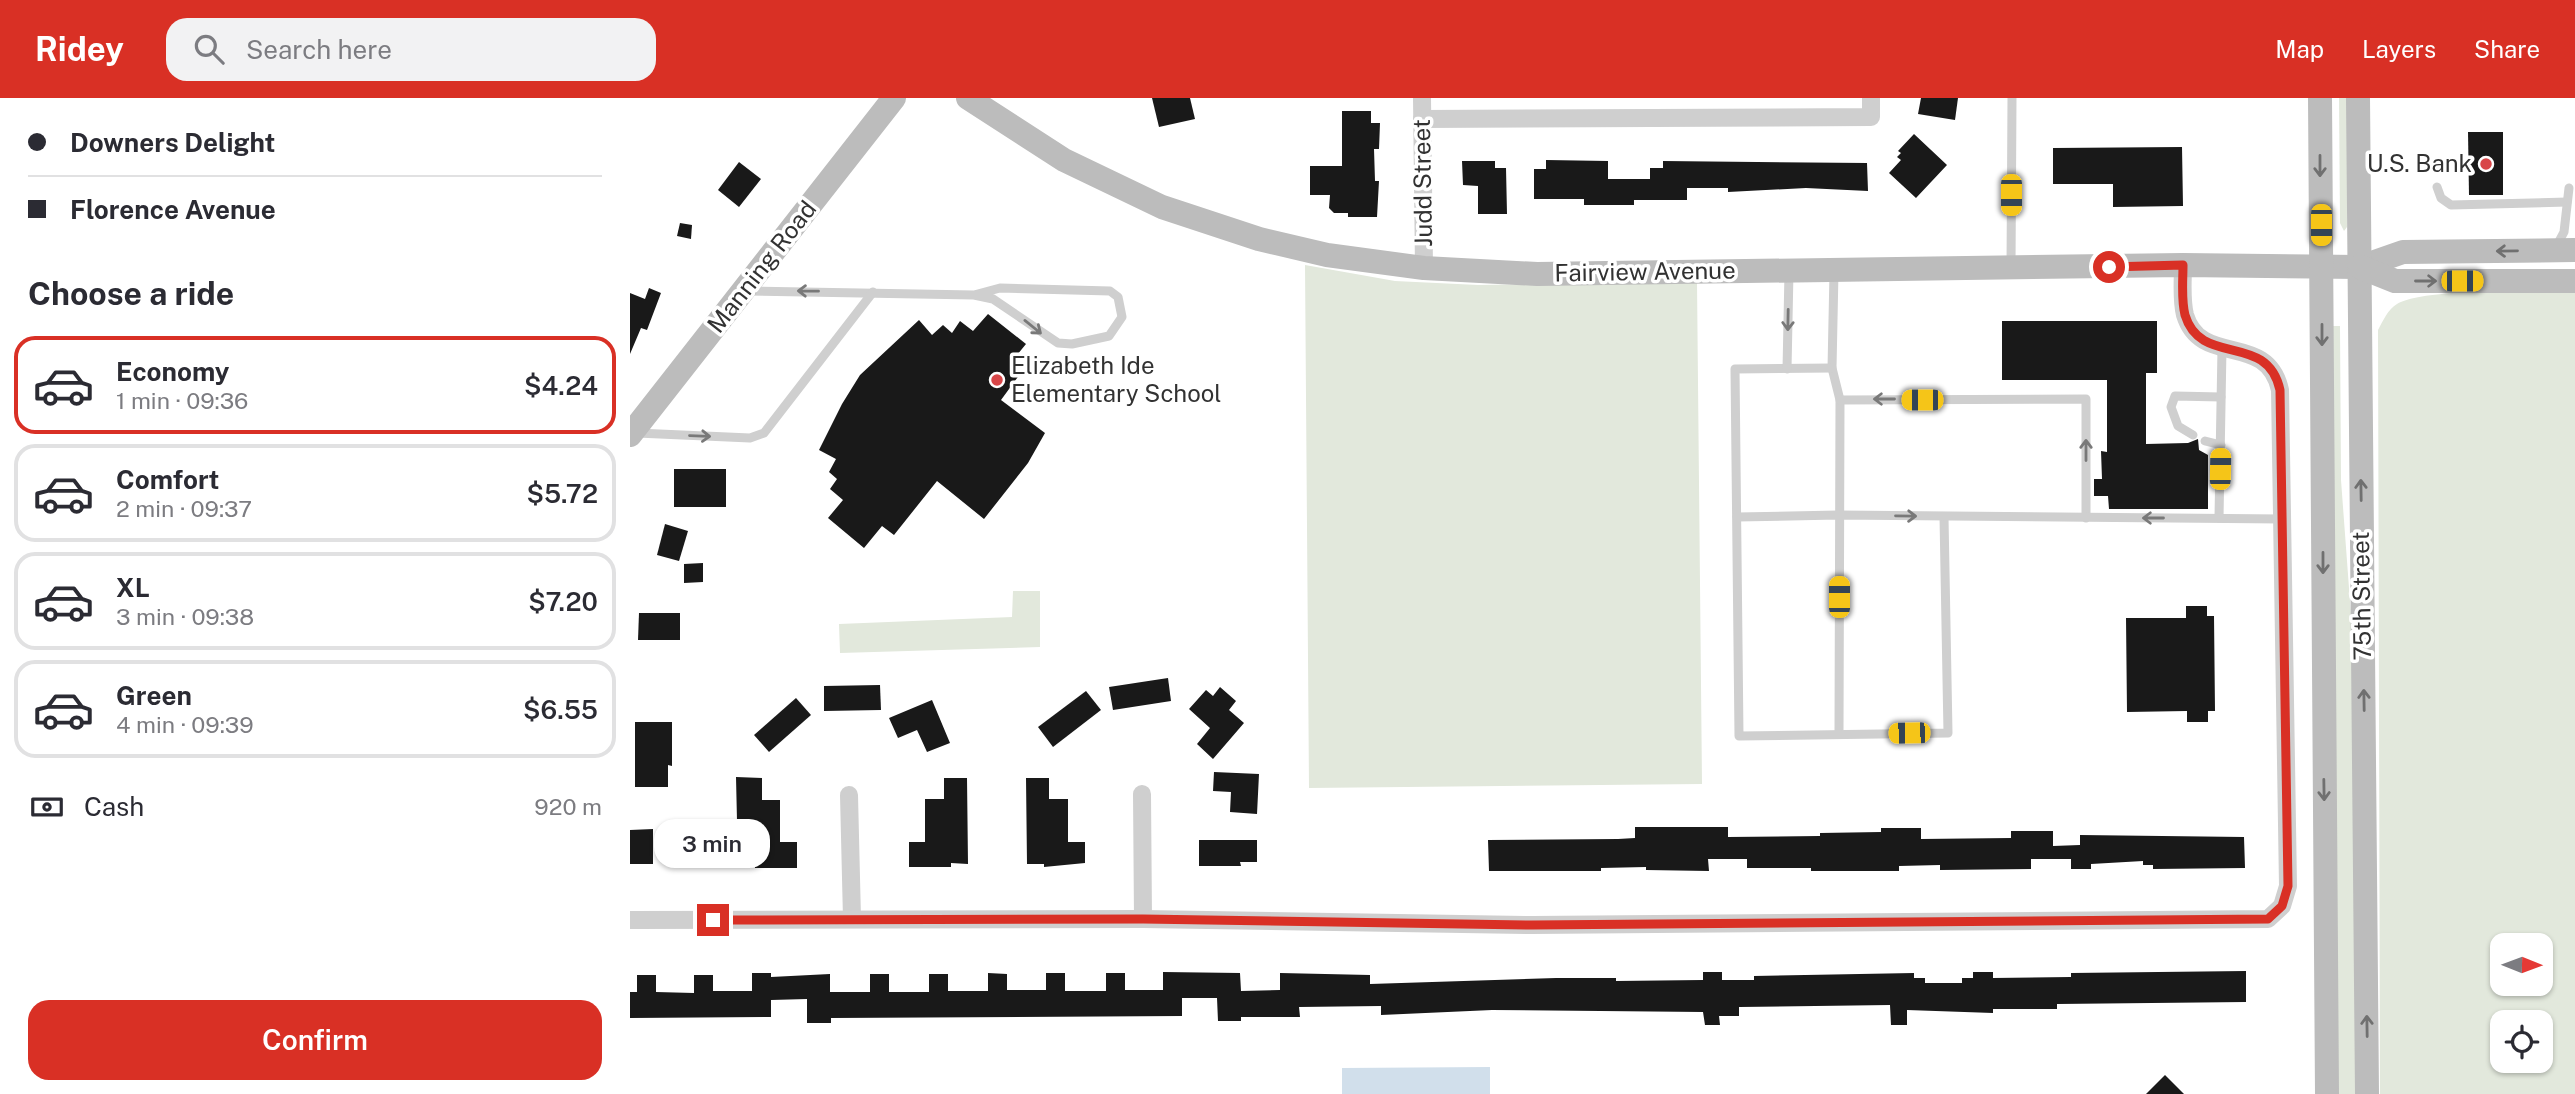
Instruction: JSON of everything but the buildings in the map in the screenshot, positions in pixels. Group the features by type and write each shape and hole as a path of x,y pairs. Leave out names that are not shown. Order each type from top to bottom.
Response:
{"street":[{"name":"Manning Road","path":"631,434 894,98"},
{"name":"Fairview Avenue","path":"968,98 1065,160 1162,207 1259,239 1327,255 1424,268 1537,274 2183,265 2360,267 2403,252 2565,250"},
{"name":"Judd Street","path":"1422,98 1424,268"},
{"path":"1422,119 1871,117 1871,98"},
{"name":"75th Street","path":"2320,98 2327,1094"},
{"name":"75th Street","path":"2358,98 2367,1094"},
{"path":"630,920 1143,919 1532,925 2268,919 2282,906 2288,886 2280,390 2277,376 2271,367 2252,354 2209,344 2190,326 2183,300 2183,265"},
{"name":"Fairview Avenue","path":"2360,267 2395,281 2575,281"},
{"path":"1142,794 1143,919"},
{"path":"849,795 852,919"}],"lane":[{"path":"2011,268 2012,98"},
{"path":"2437,187 2441,198 2451,205 2566,204"},
{"path":"2565,250 2564,232 2569,188"},
{"path":"1834,270 1832,368 1840,400 1839,734"},
{"path":"1787,369 1789,271"},
{"path":"743,291 974,295 993,299 1058,343 1072,344 1109,336 1122,317 1118,298 1110,291 1000,288 974,295"},
{"path":"631,434 750,438 764,433 873,292"},
{"path":"2219,518 2222,348"},
{"path":"1832,368 1735,369 1739,736 1948,733 1944,517"},
{"path":"2193,435 2178,425 2171,407 2175,396 2221,397"},
{"path":"1840,400 2086,399 2086,518"},
{"path":"2205,441 2221,445"},
{"path":"1737,517 1838,515 2282,519"}],"shaded area":[{"path":"2339,98 2349,98 2347,227 2344,231 2340,223"},
{"path":"1305,265 1395,281 1478,285 1697,282 1702,784 1309,788"},
{"path":"2575,290 2575,1094 2380,1094 2378,330 2394,306 2411,299 2431,295"},
{"path":"2332,326 2340,326 2341,480 2353,642 2356,1094 2338,1094"},
{"path":"1013,591 1040,591 1040,647 840,653 839,624 1012,617"},
{"path":"1490,1067 1490,1094 1342,1094 1342,1068"}],"place":[{"name":"U.S. Bank","path":"2486,164"},
{"name":"Elizabeth Ide Elementary School","path":"997,380"}],"route":[{"path":"713,920 1143,919 1532,925 2268,919 2277,914 2282,906 2288,886 2280,390 2277,376 2262,359 2209,344 2190,326 2183,300 2183,265 2109,267"}]}
